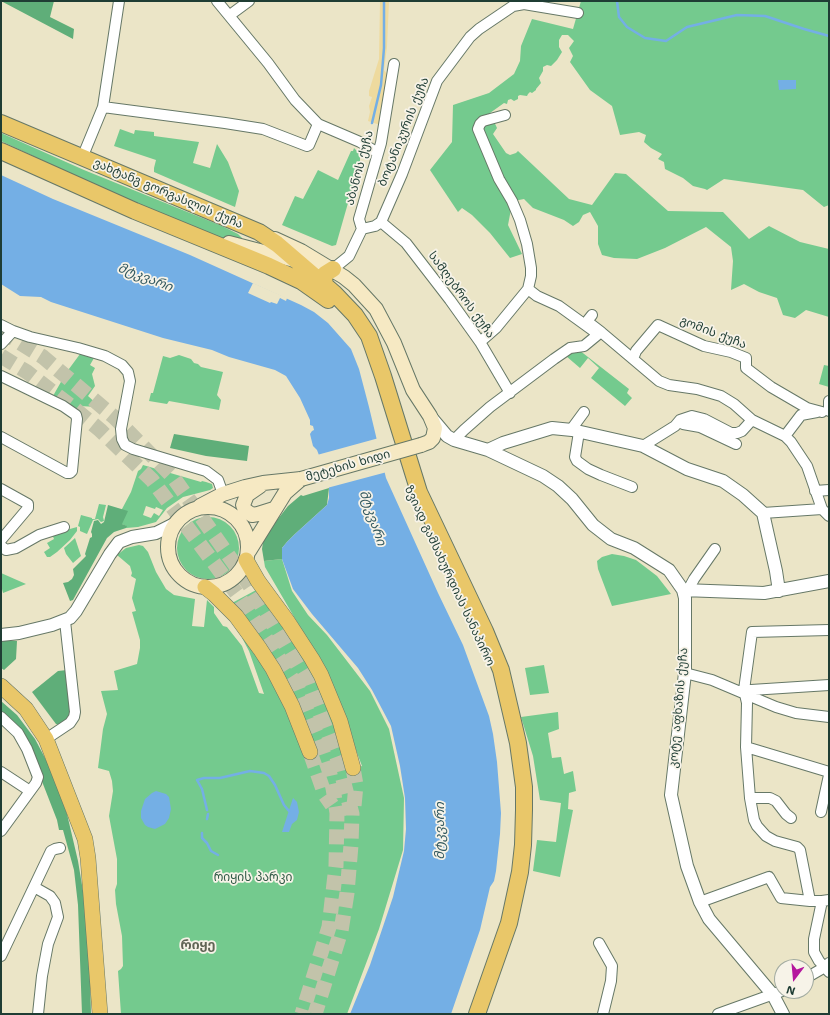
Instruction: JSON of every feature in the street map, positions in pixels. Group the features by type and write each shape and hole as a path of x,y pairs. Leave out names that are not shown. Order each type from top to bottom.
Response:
{"highway":[{"name":"ვახტანგ გორგასლის ქუჩა","path":"1,123 259,232"},
{"name":"ვახტანგ გორგასლის ქუჩა","path":"1,152 191,234"},
{"name":"ზვიად გამსახურდიას სანაპირო","path":"259,232 277,244 345,303 362,325 371,342 386,384 414,481 495,653 501,670 516,729 522,766 524,834 520,872 509,923 477,1014"},
{"name":"ზვიად გამსახურდიას სანაპირო","path":"191,234 269,266 301,281 326,298 354,327 364,347 370,364 410,493 492,668 505,722 511,756 514,844 511,869 500,918 488,956 466,1014"},
{"path":"325,285 325,274 333,270"}],"main road":[{"name":"ვახტანგ გორგასლის ქუჩა","path":"259,232 301,251 333,270 354,285 376,309 394,343 413,390 430,416"},
{"name":"ვახტანგ გორგასლის ქუჩა","path":"191,234 333,270"},
{"path":"429,442 433,438 435,432 430,416"},
{"name":"მეტეხის ხიდი","path":"247,555 285,493 301,479 429,442"},
{"path":"247,555 242,569 230,580 216,586 205,587 194,584 183,578 172,564 169,556 169,539 176,523 188,512 223,494 263,483 301,479"},
{"path":"263,483 247,495 243,505 245,510 252,514 258,514 274,509"},
{"path":"196,508 214,507 222,509 234,516 243,525 246,533 247,555 258,581 288,622 321,675 340,721 353,768"},
{"path":"205,587 236,616 273,669 292,706 310,752"},
{"path":"1,686 26,709 46,739 85,839 88,858 100,1014"}],"street":[{"path":"82,158 103,107 119,1"},
{"path":"217,1 268,63 295,100 318,124 360,142 378,153"},
{"path":"230,15 249,1"},
{"name":"ბოტანიკურის ქუჩა","path":"381,222 405,168 437,81 470,37 512,6 524,4 578,13"},
{"name":"აბანოს ქუჩა","path":"333,270 349,256 362,229 359,219 381,144 394,64"},
{"path":"103,107 263,129 307,146 309,146 318,124"},
{"path":"480,342 496,328 528,289 531,268 527,244 520,220 512,201 499,180 478,129 483,121 505,115"},
{"path":"362,229 375,226 381,222"},
{"name":"სამღებროს ქუჩა","path":"381,222 406,243 480,342 510,393"},
{"path":"528,289 558,306 595,332 601,332"},
{"path":"592,315 588,322 659,381 669,385 698,389 721,396 734,404 752,420 786,436 807,466 815,491 826,512 763,513"},
{"path":"1,325 30,337 105,356 122,365 128,372 130,381 121,429 122,439 133,449 206,471 218,480 223,494"},
{"name":"გომის ქუჩა","path":"633,359 636,351 658,325 704,346 731,352 746,358 746,368 771,387 807,408 827,409"},
{"path":"1,344 13,331"},
{"path":"429,442 454,440 490,407 570,348 584,346 601,332"},
{"path":"1,376 63,406 76,415 77,419 72,471 67,473 1,437"},
{"name":"გომის ქუჩა","path":"786,436 801,415 827,409"},
{"path":"584,412 573,427 576,431 575,457 577,461 588,470 632,487"},
{"path":"430,416 447,436 454,440"},
{"path":"643,446 675,426 680,420 692,416 704,419 737,433 742,431 752,420"},
{"path":"680,420 683,424 700,427 736,444"},
{"path":"488,450 503,443 552,428 576,431 643,446 687,469 723,481 752,502 763,513 779,590"},
{"name":"კოტე აფხაზის ქუჩა","path":"454,440 488,450 543,476 558,486 572,499 593,525 611,539 634,548 669,570 686,590 685,673 671,795 687,866 700,902 709,919 774,989"},
{"path":"1,489 28,504 28,508 1,540"},
{"path":"815,491 829,490"},
{"path":"1,635 19,633 70,618 76,611 110,554 119,542 132,537 156,533 176,523"},
{"path":"1,546 6,550 16,548 39,535 64,527"},
{"path":"686,590 715,549"},
{"path":"686,590 753,593 829,581"},
{"path":"46,739 70,723 74,717 66,620"},
{"path":"810,901 800,850 797,847 775,841 766,836 754,820 750,798 746,747 746,694 744,690 752,632 829,630"},
{"path":"685,673 712,680 776,707 796,713 829,717"},
{"path":"746,694 750,690 829,685"},
{"path":"1,717 18,733 27,749 38,778 1,831"},
{"path":"746,747 829,772"},
{"path":"1,772 33,787"},
{"path":"821,812 829,775"},
{"path":"750,798 770,798 776,801 791,818"},
{"path":"1,956 51,851 55,848 60,848"},
{"path":"700,902 769,877 781,898 810,901 825,900 814,939 814,952 819,961 828,967 814,974"},
{"path":"34,887 50,896 55,903 58,917 48,944 42,976 38,1014"},
{"path":"599,943 612,966 611,981 603,1014"},
{"path":"718,1014 762,997 774,994"},
{"name":"კოტე აფხაზის ქუჩა","path":"779,999 783,1014"}],"green space":[{"path":"1,1 54,1 50,17 74,29 73,39"},
{"path":"581,1 829,1 829,205 824,207 803,190 724,179 707,190 693,186 683,178 665,169 664,162 658,159 662,154 644,142 646,135 639,132 620,135 612,106 590,90 570,62 573,56 569,48 574,41 568,35 562,35 559,40 559,47 562,52 557,60 551,66 547,65 543,67 543,71 539,78 541,83 536,90 532,93 530,92 527,96 518,96 518,99 514,101 511,99 508,100 507,104 504,103 490,113 497,128 493,134 506,153 510,155 518,151 569,199 592,205 615,173 626,174 668,211 723,212 749,239 769,226 800,242 829,249 829,317 806,310 795,318 783,315 777,298 759,292 744,284 731,290 733,261 731,247 706,227 665,248 637,259 614,258 602,255 598,244 598,226 590,212 583,215 579,222 573,226 564,220 533,208 524,199 514,201 512,204 508,225 522,254 510,258 490,233 472,215 462,208 458,212 430,170 452,142 453,105 489,93 514,74 520,61 521,46 532,19 573,29"},
{"path":"120,129 134,134 135,130 154,132 154,136 199,142 193,163 210,168 217,144 228,162 239,191 235,207 154,172 156,160 114,146"},
{"path":"1,133 84,170 222,226 238,234 242,238 240,242 234,243 138,205 1,141"},
{"path":"354,148 360,154 360,161 336,245 332,246 282,225 295,196 303,199 318,170 338,180 351,151 353,151"},
{"path":"572,350 579,350 629,389 627,393 632,398 625,406 591,378 599,368 588,358 580,368 566,356"},
{"path":"80,354 94,358 90,365 95,368 92,374 95,386 88,396 98,405 98,407 79,406 79,411 53,396 66,373"},
{"path":"179,355 191,359 194,363 201,367 223,372 217,395 221,400 219,410 169,401 167,404 149,401 151,393 153,393 163,356 170,358"},
{"path":"824,365 829,366 829,387 819,384"},
{"path":"174,434 249,446 247,461 206,456 170,448"},
{"path":"143,465 201,482 206,482 212,484 213,488 183,497 167,508 156,522 138,527 126,528 126,526 122,524 122,509 131,492 138,471","holes":["146,506 155,509 156,507 163,510 159,516 154,513 151,518 143,515"]},
{"path":"329,488 327,505 282,548 282,559 264,561 262,549 263,542 267,533 288,506 301,495 303,496"},
{"path":"99,504 106,505 103,517 104,521 101,522 98,519 93,520 87,534 80,531 80,527 78,526 81,515 95,519"},
{"path":"108,505 128,511 122,524 127,526 126,528 114,532 107,538 73,600 70,601 63,583 72,579 74,575 73,569 86,556 85,554 90,538 92,537 91,532 94,521 98,520 101,524 104,522"},
{"path":"208,517 220,519 230,526 237,536 239,548 237,560 230,570 220,577 208,579 196,577 186,570 179,560 177,548 179,536 186,526 196,519"},
{"path":"77,527 77,531 70,540 57,552 50,557 47,557 44,552 50,548 47,543 54,539 52,534"},
{"path":"75,538 81,556 73,563 66,554 64,548"},
{"name":"რიყის პარკი","path":"139,545 143,546 148,552 156,572 166,589 174,595 195,599 192,626 204,627 207,600 214,607 214,613 223,626 227,627 242,646 259,693 264,694 249,651 239,632 243,629 279,686 307,753 313,751 299,713 283,680 253,631 232,603 258,589 291,635 318,681 350,770 362,766 334,692 318,658 265,567 264,561 282,559 292,591 308,615 327,635 370,691 389,729 404,798 403,850 379,929 347,1014 121,1014 118,971 123,966 122,936 115,890 117,884 117,859 109,816 113,791 109,771 98,768 103,729 107,714 101,691 118,690 114,671 137,664 140,648 140,640 132,612 136,611 132,598 136,579 131,576 132,573 130,566 117,555 126,548"},
{"path":"612,554 636,560 657,576 671,594 612,606 598,569 597,561 602,557"},
{"path":"1,573 26,584 3,593"},
{"path":"1,640 17,641 16,659 4,670 1,668"},
{"path":"544,665 549,693 530,695 525,668"},
{"path":"67,670 71,713 70,719 60,725 56,724 32,692 58,671"},
{"path":"1,701 17,715 35,739 53,773 67,814 78,861 84,897 90,976 91,1014 82,1014 78,905 74,870 63,830 59,830 57,820 29,748 1,715"},
{"path":"558,712 559,729 548,733 552,758 561,757 564,774 573,771 576,791 569,793 568,809 573,810 560,877 533,871 537,840 556,842 561,803 540,800 533,756 521,717"}],"sand":[{"path":"380,1 389,1 387,47 384,70 387,74 380,125 368,121 370,112 369,106 372,97 369,96 369,91 379,59"}],"water":[{"path":"778,80 796,80 796,89 779,90"},
{"name":"მტკვარი","path":"1,175 53,199 190,255 301,305 314,312 328,323 351,349 359,369 386,478 463,645 489,716 493,734 501,813 496,871 494,881 490,887 480,930 451,1014 350,1014 370,965 393,897 404,851 406,829 405,798 391,726 372,690 358,668 312,614 293,589 282,559 282,548 327,505 329,498 329,488 326,474 317,450 313,446 310,434 314,430 313,426 310,425 310,420 300,398 286,376 275,370 229,357 212,350 163,338 51,302 41,297 20,296 1,284"},
{"path":"156,791 166,794 169,797 171,809 169,818 165,824 155,829 145,825 141,818 141,811 145,799"},
{"path":"293,798 297,802 299,812 297,820 292,824 289,832 282,832"}],"pier":[{"path":"253,283 287,298 286,301 280,298 277,304 270,303 248,293"},
{"path":"379,438 387,472 327,488 317,455"}],"waterway":[{"path":"372,123 381,85 384,48 384,1"},
{"path":"617,1 619,17 627,27 645,38 666,41 687,27 737,15 765,16 829,36"},
{"path":"207,810 202,789 197,780 204,778 220,778 250,771 264,773 269,776 284,805 289,811"},
{"path":"207,819 208,814"},
{"path":"202,833 202,838 207,843 211,851 218,855"}],"tunnel":[{"path":"1,331 43,357 114,417 173,477 250,586 308,683 338,760 352,814 347,893 341,931 315,1014"},
{"path":"1,356 27,372 76,410 100,430 152,480 237,594 298,688 329,770 337,813 336,866 329,927 302,1014"},
{"path":"310,752 325,795 332,805"},
{"path":"353,768 356,785 354,806"}],"district":[{"name":"რიყე","path":"198,946"}]}
